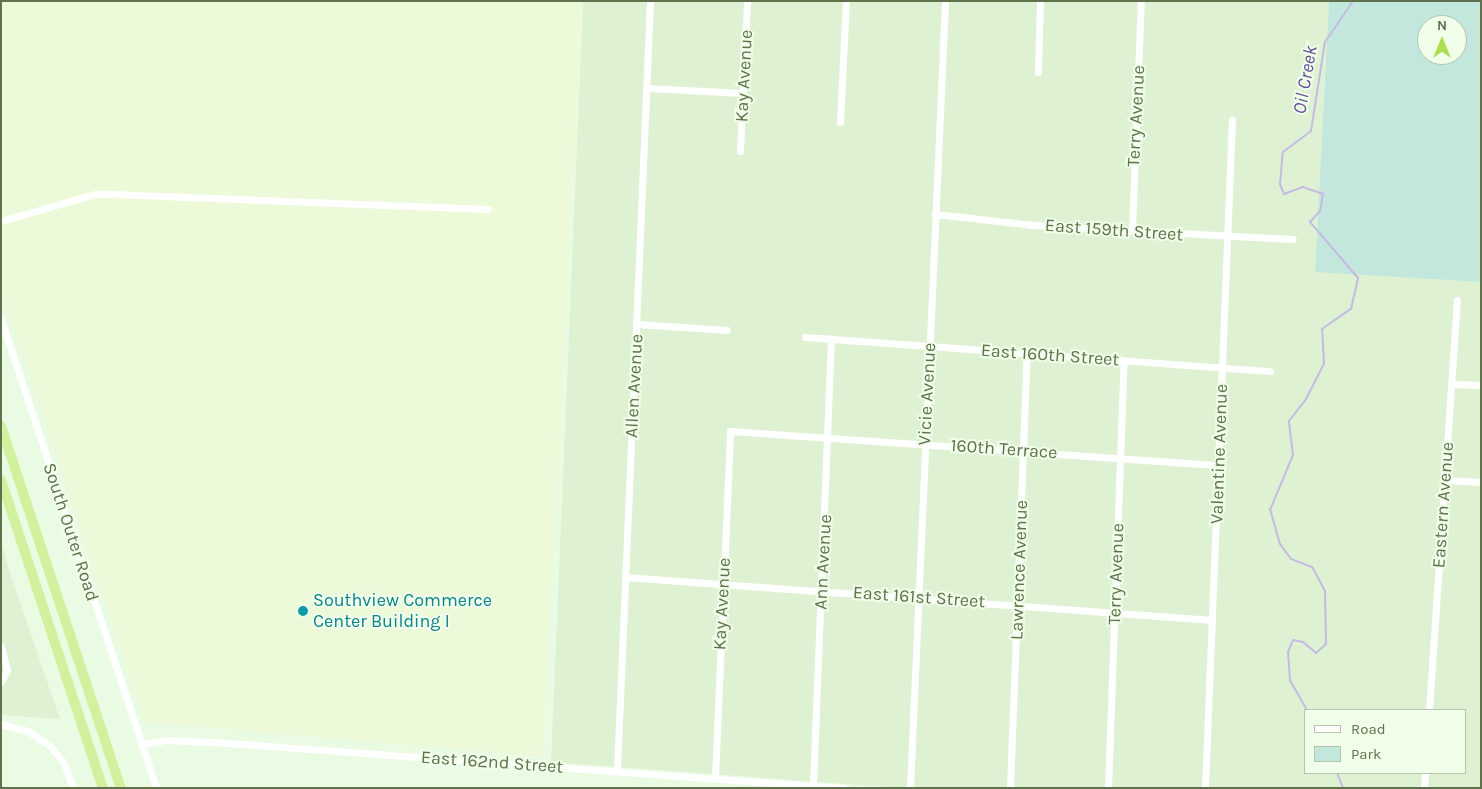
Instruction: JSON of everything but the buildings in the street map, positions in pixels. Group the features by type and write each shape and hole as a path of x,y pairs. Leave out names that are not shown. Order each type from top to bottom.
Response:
{"highway":[{"path":"1,426 121,788"},
{"path":"1,480 104,788"}],"street":[{"name":"Allen Avenue","path":"616,770 650,1"},
{"name":"Kay Avenue","path":"740,151 747,1"},
{"path":"840,122 846,1"},
{"name":"Vicie Avenue","path":"910,788 945,1"},
{"path":"1038,72 1040,1"},
{"name":"Terry Avenue","path":"1132,230 1141,1"},
{"path":"647,88 743,93"},
{"name":"Valentine Avenue","path":"1206,788 1229,237 1232,120"},
{"path":"1,221 95,194 488,209"},
{"name":"East 159th Street","path":"935,214 1229,237 1293,239"},
{"name":"Eastern Avenue","path":"1428,709 1457,300"},
{"name":"South Outer Road","path":"1,319 156,788"},
{"path":"637,324 727,330"},
{"name":"East 160th Street","path":"805,337 1270,371"},
{"name":"Ann Avenue","path":"813,786 831,338"},
{"name":"Lawrence Avenue","path":"1010,788 1028,353"},
{"name":"Terry Avenue","path":"1108,788 1124,360"},
{"path":"1452,384 1481,385"},
{"name":"Kay Avenue","path":"715,778 730,431"},
{"name":"160th Terrace","path":"730,431 828,436 1219,465"},
{"path":"1445,480 1481,482"},
{"name":"East 161st Street","path":"626,577 1017,604 1212,620"},
{"path":"1,646 6,675 1,682"},
{"path":"1,724 38,736 58,754 73,788"},
{"name":"East 162nd Street","path":"141,745 181,741 616,770 843,788"},
{"path":"1424,788 1425,774"}],"shaded area":[{"path":"1,1 582,1 543,757 144,722 1,290"},
{"path":"583,1 1329,1 1315,271 1481,282 1481,788 898,788 551,762"},
{"path":"1,542 10,573 60,719 1,715"}],"green space":[{"path":"1329,1 1481,1 1481,282 1315,272"}],"waterway":[{"name":"Oil Creek","path":"1306,709 1290,680 1288,652 1293,640 1303,642 1316,653 1326,644 1325,591 1312,567 1291,559 1280,544 1270,510 1293,455 1289,421 1306,399 1324,364 1322,329 1351,309 1358,278 1310,222 1320,211 1323,194 1303,187 1284,194 1280,184 1283,152 1311,131 1325,42 1353,1"},
{"name":"Oil Creek","path":"1337,774 1343,788"}],"place":[{"name":"Southview Commerce Center Building I","path":"303,611"}]}
